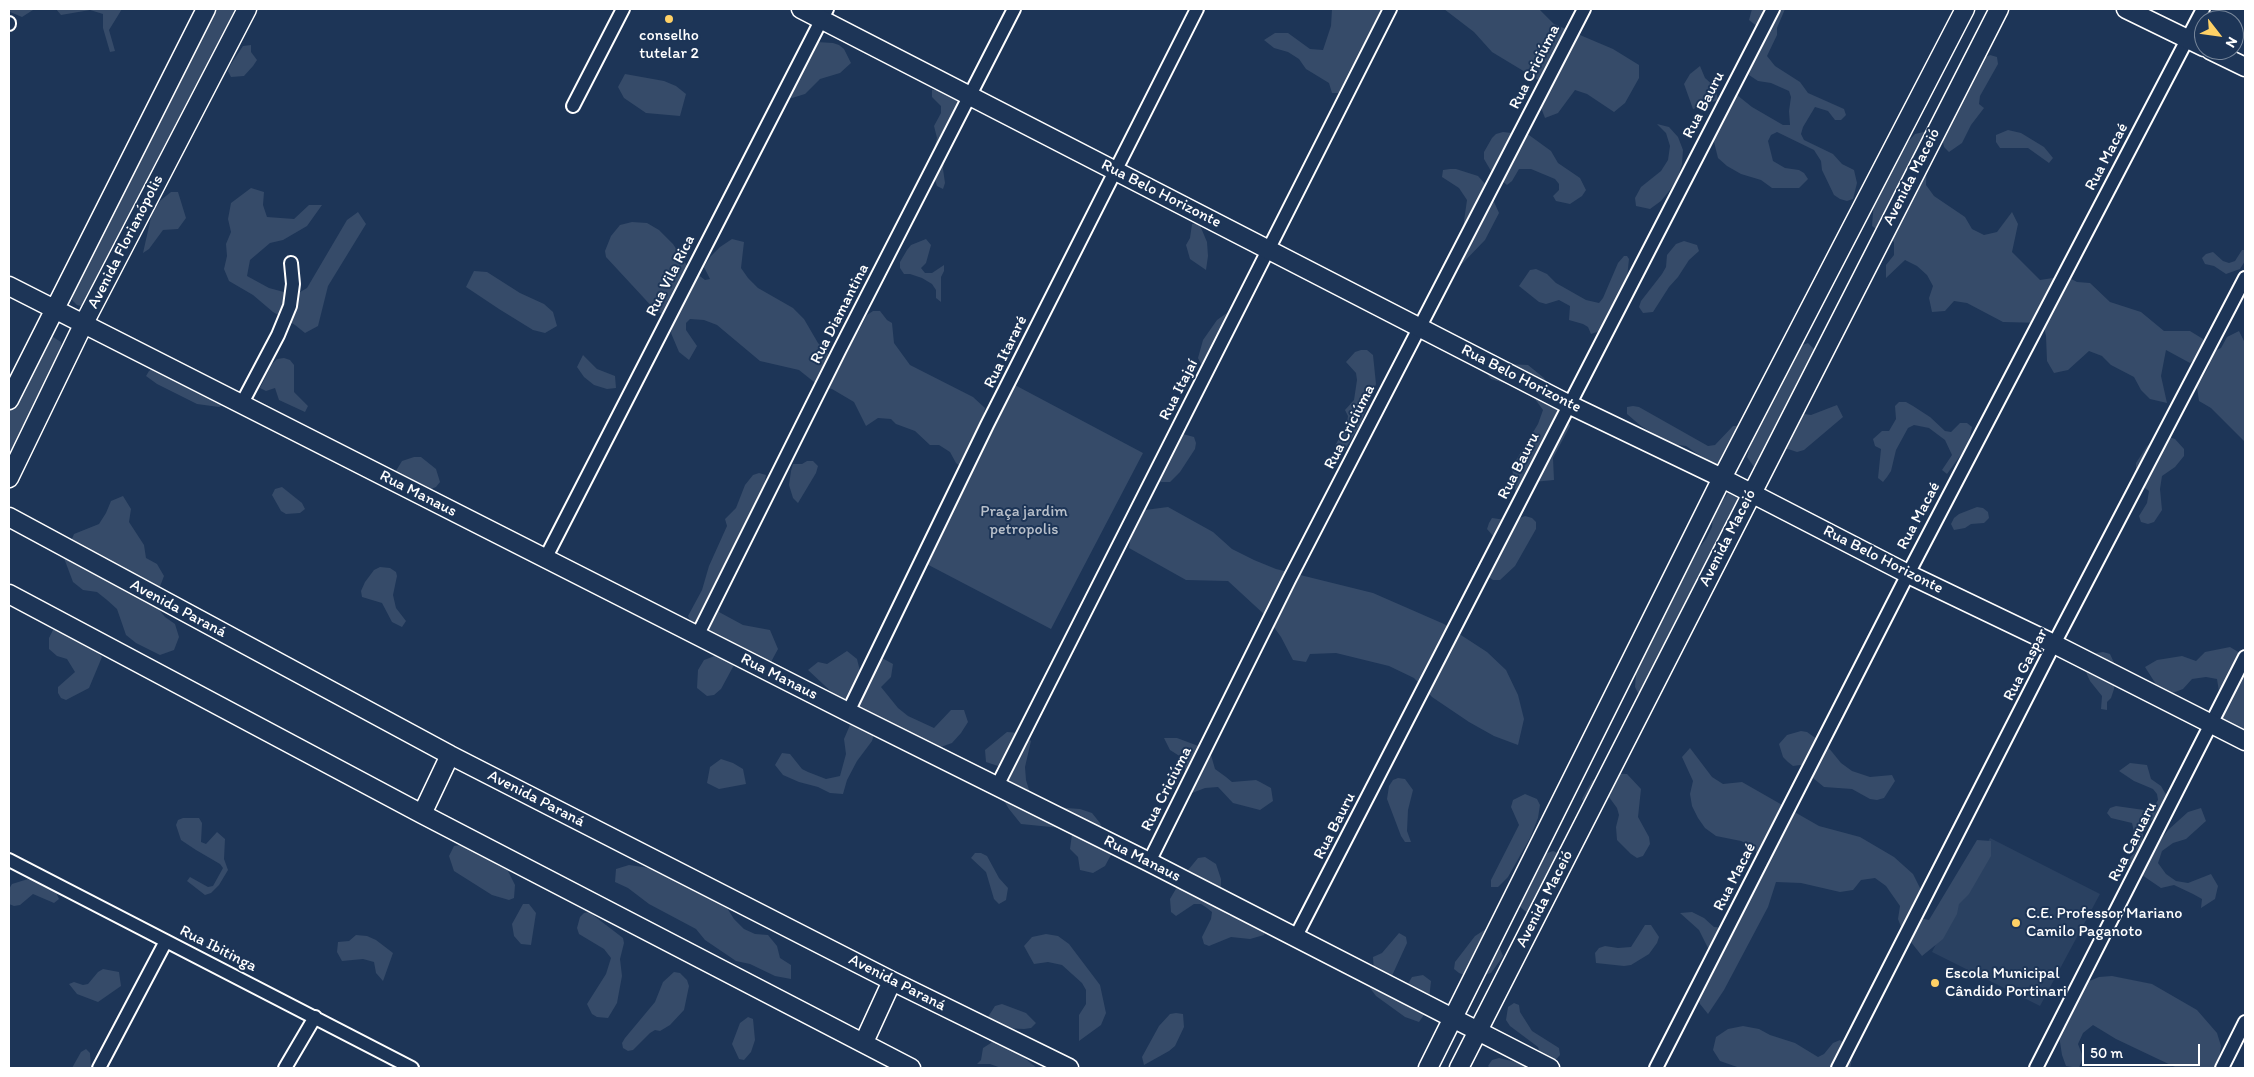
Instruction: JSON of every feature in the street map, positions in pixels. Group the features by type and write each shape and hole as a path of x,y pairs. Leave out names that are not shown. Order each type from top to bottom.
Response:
{"street":[{"name":"Avenida Florianópolis","path":"9,400 206,9"},
{"name":"Avenida Florianópolis","path":"9,478 83,325 247,9"},
{"path":"573,106 623,9"},
{"name":"Rua Belo Horizonte","path":"801,9 825,14 970,95 1568,404 1722,478 1908,574 2054,644 2245,741"},
{"name":"Rua Diamantina","path":"698,636 839,351 1014,9"},
{"name":"Rua Itararé","path":"848,712 1114,170 1197,9"},
{"name":"Rua Itajaí","path":"997,786 1390,9"},
{"name":"Rua Criciúma","path":"1148,862 1290,580 1584,9"},
{"name":"Rua Bauru","path":"1295,938 1441,657 1568,404 1773,9"},
{"name":"Avenida Maceió","path":"1428,1068 1722,478 1965,9"},
{"name":"Avenida Maceió","path":"1459,1068 1999,9"},
{"path":"2126,9 2194,42"},
{"name":"Rua Macaé","path":"1656,1068 1908,574 2203,9"},
{"name":"Rua Vila Rica","path":"545,559 825,14"},
{"path":"2229,60 2245,68"},
{"path":"241,404 278,335 290,306 293,284 291,263"},
{"name":"Rua Gaspar","path":"1838,1068 2054,644 2245,278"},
{"name":"Rua Manaus","path":"9,286 545,559 1148,862 1550,1068"},
{"name":"Avenida Paraná","path":"9,517 450,755 892,981 1069,1068"},
{"path":"9,594 422,814 911,1068"},
{"name":"Rua Caruaru","path":"2036,1068 2245,657"},
{"path":"422,814 450,755"},
{"name":"Rua Ibitinga","path":"10,862 412,1068"},
{"path":"100,1068 166,941"},
{"path":"864,1042 892,981"},
{"path":"285,1068 315,1017"},
{"path":"2222,1068 2245,1022"}],"shaded area":[{"name":"C.E. Professor Mariano Camilo Paganoto","path":"1990,838 2100,894 2040,1006 1932,952"}],"green space":[{"path":"9,9 33,10 22,17 10,12"},
{"path":"56,9 122,9 109,30 115,51 110,52 103,28 103,14 90,10 61,15"},
{"path":"213,9 236,9 91,304 85,307 77,305 72,300 74,293"},
{"path":"1332,9 1384,9 1345,93 1332,93 1329,83 1306,69 1299,59 1288,52 1274,48 1264,40 1275,33 1288,33 1310,49 1323,50 1331,26"},
{"path":"1444,9 1539,9 1554,24 1613,49 1639,65 1639,78 1625,103 1614,112 1587,94 1575,90 1558,113 1545,118 1540,105 1540,81 1492,52 1474,32"},
{"path":"1752,9 1785,9 1777,28 1777,35 1767,56 1775,66 1800,82 1808,93 1844,109 1846,115 1841,120 1835,120 1828,111 1815,107 1801,134 1804,140 1833,154 1842,164 1854,170 1857,183 1853,199 1847,201 1834,195 1822,170 1821,161 1814,150 1777,132 1771,135 1768,141 1773,161 1785,168 1799,170 1804,173 1808,179 1799,188 1772,188 1761,180 1741,174 1718,158 1713,138 1737,95 1752,107 1783,125 1790,125 1791,97 1789,91 1771,83 1758,81 1749,75 1759,28 1749,20"},
{"path":"817,42 839,45 844,49 851,63 840,73 820,79 805,94 792,98 788,95 812,44"},
{"path":"251,45 251,52 257,60 244,76 231,77 228,71 231,64 243,46"},
{"path":"1990,55 1997,57 1998,64 1980,96 1979,104 1984,108 1971,125 1962,143 1949,152 1944,147 1941,134 1984,58"},
{"path":"1700,66 1705,78 1715,87 1718,100 1693,109 1684,84 1690,74"},
{"path":"625,74 664,81 676,86 686,94 680,116 646,113 624,98 618,87"},
{"path":"939,89 951,93 967,107 969,113 945,155 943,169 945,183 943,189 937,186 933,174 932,156 937,138 934,126 941,113 941,106 932,97 932,90"},
{"path":"1657,124 1669,127 1678,137 1683,150 1682,164 1678,177 1670,190 1661,201 1650,209 1636,206 1635,198 1641,187 1661,171 1668,160 1670,146 1666,133"},
{"path":"2008,130 2021,133 2044,147 2053,158 2049,163 2028,148 2000,148 1996,142 1996,135"},
{"path":"1928,131 1926,185 1934,196 1965,217 1972,229 1984,235 1997,232 2012,212 2018,224 2012,252 2040,280 2066,276 2077,282 2090,283 2110,302 2141,312 2164,331 2190,331 2203,339 2203,352 2190,363 2166,350 2161,376 2167,403 2150,399 2141,390 2134,377 2111,365 2102,356 2089,351 2068,370 2054,373 2047,361 2046,336 2043,323 2003,322 1967,303 1954,301 1945,311 1932,312 1929,298 1933,286 1927,275 1917,266 1905,260 1886,278 1886,265 1894,255 1894,242 1872,226 1874,201 1885,178 1906,144 1915,134"},
{"path":"1503,132 1529,135 1551,151 1558,163 1580,178 1586,190 1582,196 1570,204 1556,201 1553,196 1559,190 1559,184 1555,179 1531,169 1519,169 1512,181 1507,185 1491,171 1484,159 1484,152 1492,138 1496,134"},
{"path":"1450,169 1478,176 1487,186 1499,213 1485,240 1458,268 1451,265 1463,228 1467,200 1459,188 1442,177 1443,170"},
{"path":"251,188 264,192 263,205 267,217 294,219 309,205 322,205 307,226 283,240 270,243 250,260 247,276 269,288 295,295 307,288 347,220 358,212 366,224 328,286 318,326 305,333 273,312 253,295 229,281 224,269 227,256 226,244 231,232 228,219 231,203"},
{"path":"171,192 178,192 186,218 178,229 163,230 149,249 143,253 152,213 161,200"},
{"path":"632,222 647,223 659,230 673,244 688,267 705,280 710,279 704,267 720,247 732,239 744,242 741,268 748,278 758,288 793,308 804,319 818,343 832,358 845,356 867,315 873,311 880,311 892,323 894,343 910,365 973,397 985,408 982,423 961,467 956,463 950,452 939,445 930,445 915,431 896,424 891,419 878,418 866,426 854,402 832,389 819,386 799,370 760,361 717,325 704,320 690,319 686,323 686,330 697,346 689,360 679,352 671,333 675,314 662,314 656,311 606,257 605,251 611,236 620,225"},
{"path":"1199,223 1207,242 1206,270 1190,259 1186,245 1190,238 1192,224"},
{"path":"926,239 931,245 926,263 921,268 925,273 932,273 944,265 941,277 941,302 936,298 936,290 932,284 922,278 904,274 900,268 900,262 911,245"},
{"path":"1684,241 1697,245 1699,251 1689,260 1653,312 1643,313 1639,307 1641,301 1666,267 1667,255 1676,244"},
{"path":"2242,250 2245,250 2245,261 2240,269 2226,274 2214,266 2205,264 2202,258 2206,254 2213,252 2223,261 2229,263 2235,261"},
{"path":"1624,256 1627,256 1629,259 1627,278 1614,302 1603,330 1591,334 1588,327 1569,320 1570,306 1559,300 1546,304 1539,302 1519,286 1530,270 1536,269 1547,274 1556,283 1586,300 1599,303 1618,263"},
{"path":"474,271 487,272 520,293 544,304 553,312 557,326 545,333 533,330 499,309 466,287"},
{"path":"1234,308 1236,327 1225,349 1208,363 1201,364 1198,358 1203,340 1217,320"},
{"path":"2239,331 2245,343 2245,442 2211,408 2199,401 2197,387 2209,366 2210,353 2221,348 2227,337"},
{"path":"50,335 61,342 62,348 9,455 9,410 44,338"},
{"path":"1808,343 1818,353 1798,413 1811,415 1837,405 1843,417 1804,450 1797,452 1788,449 1775,450 1766,460 1754,467 1747,457 1755,431 1796,347"},
{"path":"1367,350 1373,355 1376,384 1360,425 1344,451 1335,446 1347,423 1348,416 1345,410 1354,400 1357,380 1356,373 1346,362 1355,352"},
{"path":"583,355 597,369 615,376 616,388 607,389 594,385 584,377 577,367"},
{"path":"284,358 290,360 294,365 294,392 308,406 305,412 279,400 275,388 266,391 260,388 272,364 277,359"},
{"path":"1508,364 1528,365 1544,378 1566,414 1570,426 1553,458 1554,480 1533,482 1516,496 1512,467 1538,424 1543,410 1535,399 1518,387 1491,379 1487,374 1488,367"},
{"path":"168,365 188,366 218,383 226,404 219,407 197,404 157,384 146,376 155,367"},
{"name":"Praça jardim petropolis","path":"1013,384 1143,453 1051,629 919,560"},
{"path":"1899,402 1906,402 1913,406 1930,417 1945,431 1951,432 1960,423 1967,423 1972,427 1968,445 1947,474 1942,470 1952,455 1945,440 1929,428 1914,425 1908,428 1896,450 1891,471 1887,477 1883,482 1878,478 1881,449 1875,446 1873,439 1882,431 1889,431 1896,419 1895,406"},
{"path":"1627,407 1639,407 1708,446 1715,445 1733,426 1740,426 1722,466 1709,462 1686,446 1672,444 1641,426 1627,414"},
{"path":"1179,433 1194,437 1195,449 1180,472 1170,482 1160,482 1161,474"},
{"path":"2169,437 2175,439 2184,449 2184,456 2175,467 2162,476 2160,489 2162,510 2154,522 2148,524 2141,522 2139,516 2147,503 2149,491 2138,483 2136,463 2147,446 2156,439"},
{"path":"421,457 436,469 440,482 436,487 429,490 394,474 402,461"},
{"path":"807,461 813,461 818,466 816,473 798,503 793,498 789,485 791,471 793,464 802,464"},
{"path":"759,473 766,475 762,496 743,551 743,558 724,592 719,612 743,625 770,630 778,649 771,662 764,666 697,627 688,616 702,590 709,566 727,526 725,519 736,508 745,485 753,475"},
{"path":"282,487 302,503 305,509 300,513 286,514 281,511 272,495 275,489"},
{"path":"1728,493 1737,498 1741,507 1641,699 1635,687 1637,661 1689,561 1706,539 1712,527 1713,514"},
{"path":"123,496 131,509 129,522 144,545 146,558 157,564 164,576 159,589 148,596 165,617 175,624 179,637 174,650 160,655 136,643 126,635 117,609 107,600 97,592 83,590 73,582 64,558 74,534 99,524 111,501"},
{"path":"1168,507 1213,532 1232,549 1254,560 1276,569 1373,593 1444,624 1487,652 1506,670 1518,695 1524,719 1518,745 1494,736 1469,722 1432,697 1414,678 1389,666 1336,653 1310,654 1306,662 1293,660 1281,637 1266,616 1228,581 1186,580 1129,548 1132,528 1145,510"},
{"path":"1977,507 1983,508 1988,512 1989,518 1984,523 1971,524 1965,528 1954,530 1951,524 1954,518"},
{"path":"1525,516 1532,518 1536,522 1536,529 1515,566 1500,580 1493,580 1487,576 1494,544 1494,537 1487,529 1489,523 1492,518 1513,521"},
{"path":"380,567 390,568 396,572 397,576 393,595 396,608 406,621 402,627 392,622 382,603 362,597 361,591 365,582 374,570"},
{"path":"54,628 94,649 102,657 89,688 66,700 61,698 58,693 58,687 75,672 67,659 57,656 49,649 49,638"},
{"path":"2230,647 2245,656 2245,737 2217,718 2219,692 2217,679 2206,677 2192,679 2183,689 2170,694 2159,689 2145,667 2157,660 2182,656 2196,661 2205,652"},
{"path":"847,651 857,659 860,671 869,680 882,658 893,664 891,677 881,687 898,708 908,716 934,728 951,710 964,710 968,722 961,733 952,743 938,748 881,724 872,713 859,712 838,698 808,670 818,662 827,664"},
{"path":"2096,653 2110,654 2116,667 2114,689 2111,698 2107,702 2107,710 2101,709 2102,696 2090,681 2084,668"},
{"path":"720,654 734,662 734,665 721,689 714,695 707,696 697,688 698,670 704,660"},
{"path":"855,721 874,734 872,741 857,761 847,780 843,794 830,793 818,787 799,782 783,775 775,765 782,753 790,754 802,769 808,772 826,779 840,776 846,754 844,739 850,725"},
{"path":"1801,731 1807,732 1828,747 1841,763 1852,771 1870,777 1892,775 1895,781 1884,798 1870,799 1852,789 1824,787 1813,778 1808,764 1793,766 1788,762 1783,757 1779,744 1787,735"},
{"path":"1007,732 1020,733 1031,741 1025,767 1030,793 1054,805 1092,813 1100,823 1112,853 1105,866 1093,873 1080,870 1078,857 1070,849 1072,834 1061,828 1021,824 1009,809 1002,798 1009,773 998,766 986,762 985,750"},
{"path":"1164,738 1177,738 1201,747 1211,755 1215,769 1232,782 1256,780 1271,788 1273,801 1260,810 1233,803 1218,787 1205,788 1192,793 1184,782 1185,769 1181,757 1170,750"},
{"path":"1690,748 1712,777 1723,784 1742,782 1819,826 1860,837 1894,857 1913,874 1925,898 1916,917 1929,920 1977,840 1991,841 1991,856 1969,894 1959,904 1957,914 1943,939 1922,956 1903,932 1898,919 1900,906 1886,886 1875,878 1861,880 1853,890 1840,892 1801,883 1776,882 1768,907 1724,990 1708,1014 1700,1004 1696,991 1710,952 1699,930 1680,913 1692,912 1704,918 1714,927 1725,928 1757,860 1755,847 1741,841 1716,836 1705,828 1698,818 1692,806 1690,794 1693,781 1682,757"},
{"path":"721,759 743,769 746,784 719,789 707,783 710,767"},
{"path":"2130,763 2147,765 2151,779 2161,786 2168,798 2159,816 2147,823 2143,830 2142,850 2136,863 2123,865 2136,851 2137,844 2132,823 2111,818 2107,813 2110,808 2116,806 2151,811 2158,800 2157,794 2153,789 2134,781 2119,771"},
{"path":"1603,773 1627,774 1641,789 1638,817 1649,837 1650,844 1643,856 1637,858 1617,840 1616,827 1619,815 1617,808 1609,797 1602,794 1585,805 1582,799 1592,781"},
{"path":"1398,778 1405,779 1413,790 1408,810 1407,831 1411,842 1405,842 1401,836 1387,799 1389,786 1393,780"},
{"path":"1525,794 1537,799 1540,805 1538,818 1530,838 1508,877 1498,887 1491,887 1491,880 1519,825 1511,807 1513,800"},
{"path":"2201,808 2206,821 2186,839 2173,843 2162,851 2158,863 2166,874 2176,881 2188,883 2211,874 2218,886 2215,899 2201,908 2202,899 2174,885 2161,888 2139,873 2152,851 2168,830 2188,812"},
{"path":"183,818 199,818 202,823 201,842 206,844 217,832 225,839 224,859 228,870 219,885 211,893 205,895 187,881 190,877 208,887 213,886 223,868 220,864 181,840 176,825 178,820"},
{"path":"460,845 505,865 515,885 514,898 509,900 492,895 454,871 449,856 454,846"},
{"path":"1553,851 1560,854 1530,915 1519,906 1519,900 1541,855"},
{"path":"975,853 987,856 999,878 1008,888 1006,900 999,904 994,899 986,872 971,858"},
{"path":"1205,857 1216,864 1221,879 1221,907 1225,913 1267,928 1264,935 1250,939 1231,937 1209,946 1204,944 1202,937 1211,919 1212,912 1201,904 1194,904 1176,916 1171,912 1170,899 1184,875 1198,858"},
{"path":"629,865 656,869 681,879 727,908 744,929 755,934 768,935 777,946 780,958 791,965 791,979 775,976 750,964 736,961 705,940 696,929 649,904 628,888 615,882 616,869"},
{"path":"28,879 55,890 59,899 54,903 33,894 20,905 14,906 9,904 9,889 12,884"},
{"path":"523,904 529,904 536,913 531,945 521,944 514,936 512,924"},
{"path":"589,912 623,938 624,943 620,959 622,976 617,1003 608,1018 597,1017 592,1014 587,1004 606,974 611,958 604,949 579,934 577,928 580,917 584,913"},
{"path":"1645,925 1651,925 1659,937 1649,954 1631,965 1596,963 1595,953 1599,948 1605,946 1631,947"},
{"path":"1486,929 1492,932 1503,956 1491,973 1470,977 1459,973 1454,969 1455,962 1475,936"},
{"path":"1399,933 1406,937 1407,943 1390,980 1405,989 1412,977 1423,975 1431,981 1426,1012 1419,1022 1405,1017 1376,996 1370,988 1374,971 1373,957 1382,953"},
{"path":"1046,934 1058,936 1069,944 1100,985 1106,1013 1101,1025 1079,1041 1079,1015 1086,1004 1086,990 1082,983 1062,965 1048,962 1034,964 1024,946 1032,937"},
{"path":"356,935 367,936 376,940 393,953 383,981 376,973 374,962 363,959 342,961 337,952 338,942 349,941"},
{"path":"103,969 119,972 121,986 98,1002 77,994 69,984 74,982 83,985 88,984"},
{"path":"674,972 680,973 687,980 689,986 684,1010 670,1025 660,1031 655,1030 650,1033 633,1050 628,1051 623,1048 622,1043 625,1038 655,1002 663,982"},
{"path":"2112,976 2152,984 2197,1010 2217,1033 2221,1046 2219,1060 2224,1068 2177,1068 2116,1039 2093,1025 2083,1033 2078,1044 2083,1057 2079,1068 2066,1066 2062,1055 2058,1029 2078,992 2087,982 2099,977"},
{"path":"1514,1003 1519,1005 1520,1012 1532,1031 1559,1048 1560,1055 1548,1068 1490,1068 1488,1066 1492,1060 1499,1058 1524,1064 1540,1053 1538,1047 1510,1026 1506,1020 1508,1007"},
{"path":"1002,1004 1026,1013 1036,1023 1031,1028 1024,1029 998,1026 988,1017 995,1006"},
{"path":"1170,1014 1183,1014 1184,1027 1175,1046 1144,1065 1142,1057 1159,1026"},
{"path":"748,1017 753,1019 755,1040 751,1052 744,1060 739,1059 732,1044 740,1023"},
{"path":"1743,1026 1759,1029 1770,1035 1795,1043 1818,1057 1824,1054 1833,1043 1840,1040 1850,1049 1853,1055 1850,1068 1740,1068 1720,1061 1713,1050 1716,1037 1728,1029"},
{"path":"994,1041 1017,1052 1037,1068 1001,1068 990,1064 977,1064 981,1060 983,1048"},
{"path":"86,1049 90,1053 91,1068 72,1068 81,1052"}],"place":[{"name":"conselho tutelar 2","path":"669,19"},
{"name":"C.E. Professor Mariano Camilo Paganoto","path":"2016,923"},
{"name":"Escola Municipal Cândido Portinari","path":"1935,983"}]}
